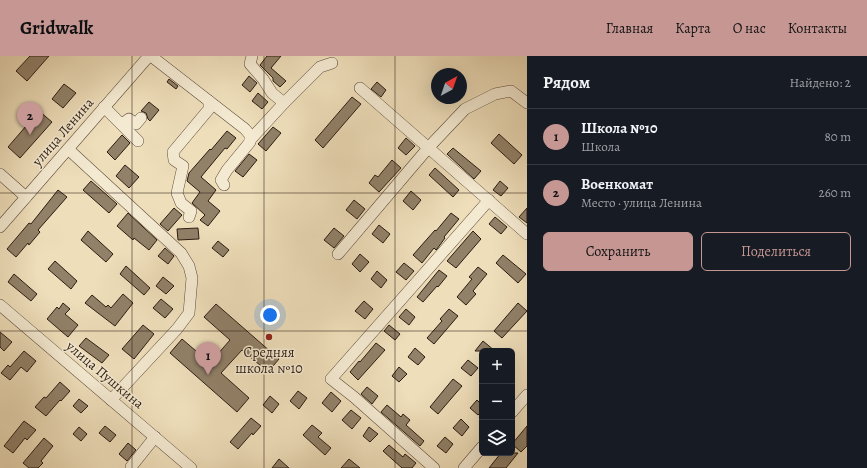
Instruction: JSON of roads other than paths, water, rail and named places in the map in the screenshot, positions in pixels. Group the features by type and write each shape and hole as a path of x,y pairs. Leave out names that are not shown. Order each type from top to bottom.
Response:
{"street":[{"path":"150,56 245,129 250,135 250,140"},
{"name":"улица Ленина","path":"0,227 150,56"},
{"path":"252,56 250,64 263,79 272,93 284,103"},
{"path":"224,185 222,180 227,170 250,142 250,140 320,67 332,63"},
{"path":"360,88 527,234"},
{"path":"338,254 429,147 465,109 495,94 511,91 527,103"},
{"path":"189,217 191,211 181,203 177,193 183,166 174,160 173,152 209,109 209,101"},
{"path":"104,107 138,141"},
{"path":"122,124 129,119 136,124 141,118"},
{"path":"68,149 181,253 189,266 192,278 188,313 177,329 111,400"},
{"path":"0,174 26,197"},
{"path":"434,468 354,397 331,379 489,200"},
{"name":"улица Пушкина","path":"0,305 191,468"},
{"path":"515,409 527,395"},
{"path":"132,468 156,437"},
{"path":"464,468 479,450"}],"place":[{"name":"Военкомат","path":"30,135"},
{"name":"Средняя школа №10","path":"269,337"},
{"name":"Школа №10","path":"208,375"}]}
